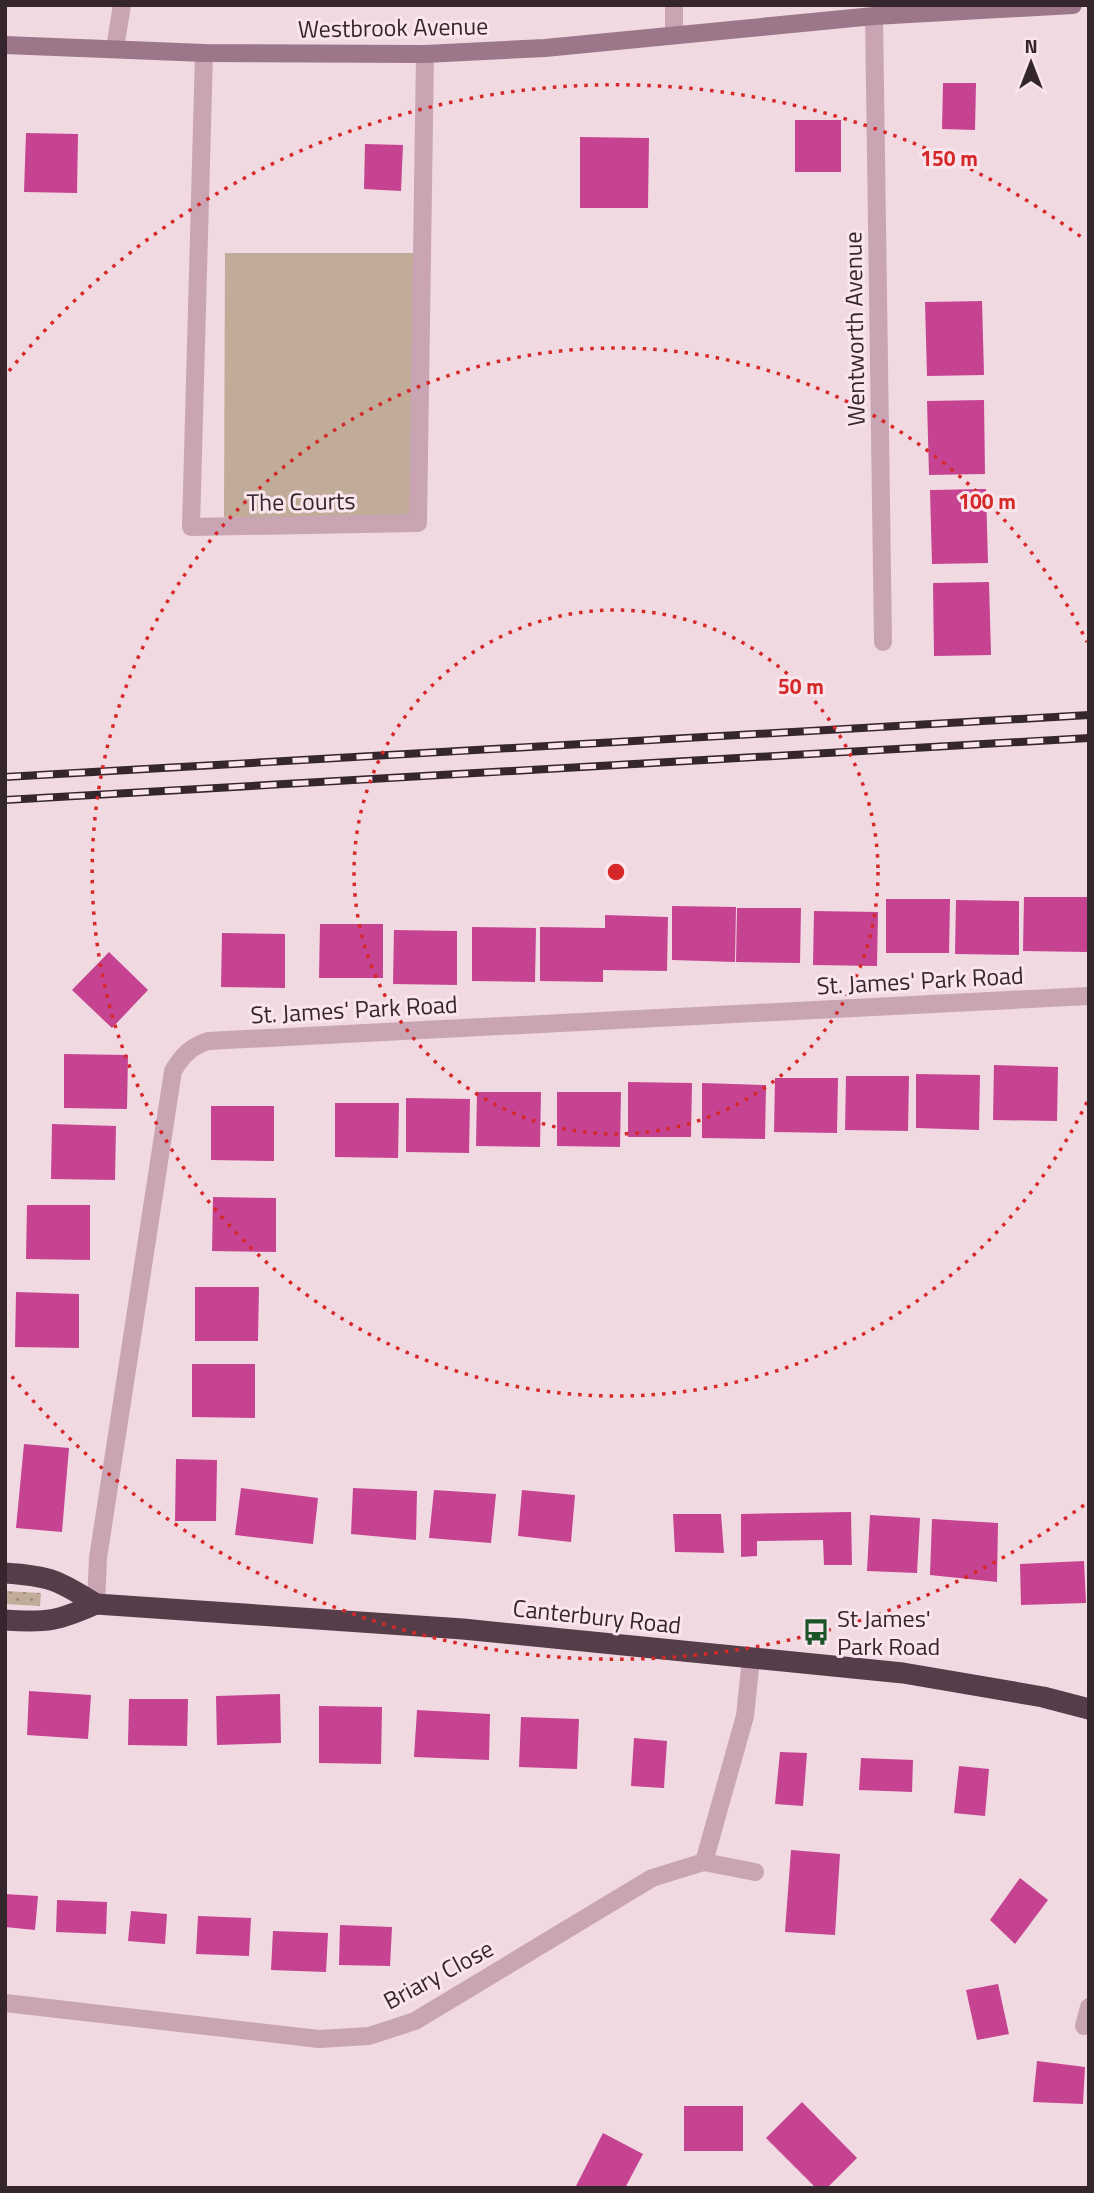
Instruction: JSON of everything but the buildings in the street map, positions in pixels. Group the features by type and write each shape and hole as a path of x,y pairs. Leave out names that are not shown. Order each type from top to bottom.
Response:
{"highway":[{"name":"Canterbury Road","path":"5,1573 42,1575 63,1583 96,1604"},
{"name":"Canterbury Road","path":"5,1620 37,1622 63,1619 96,1604 463,1629 903,1673 1043,1697 1089,1709"}],"street":[{"path":"114,48 122,5"},
{"path":"674,5 674,34"},
{"name":"Westbrook Avenue","path":"5,45 204,53 425,54 545,48 874,16 1073,5"},
{"name":"Wentworth Avenue","path":"874,16 883,642"},
{"name":"The Courts","path":"204,53 191,527 418,523 425,54"},
{"name":"St. James' Park Road","path":"96,1604 98,1559 173,1071 182,1055 195,1045 208,1041 1089,996"},
{"path":"704,1863 745,1716 751,1659"},
{"name":"Briary Close","path":"5,2003 319,2039 369,2036 415,2021 652,1878 704,1863 755,1872"},
{"path":"1084,2026 1089,2007"}],"shaded area":[{"path":"225,253 419,253 418,518 224,517"},
{"path":"5,1591 41,1593 40,1606 5,1604"}],"railway":[{"path":"5,777 1089,715"},
{"path":"5,800 1089,738"}],"place":[{"name":"St James' Park Road","path":"816,1632"}]}
